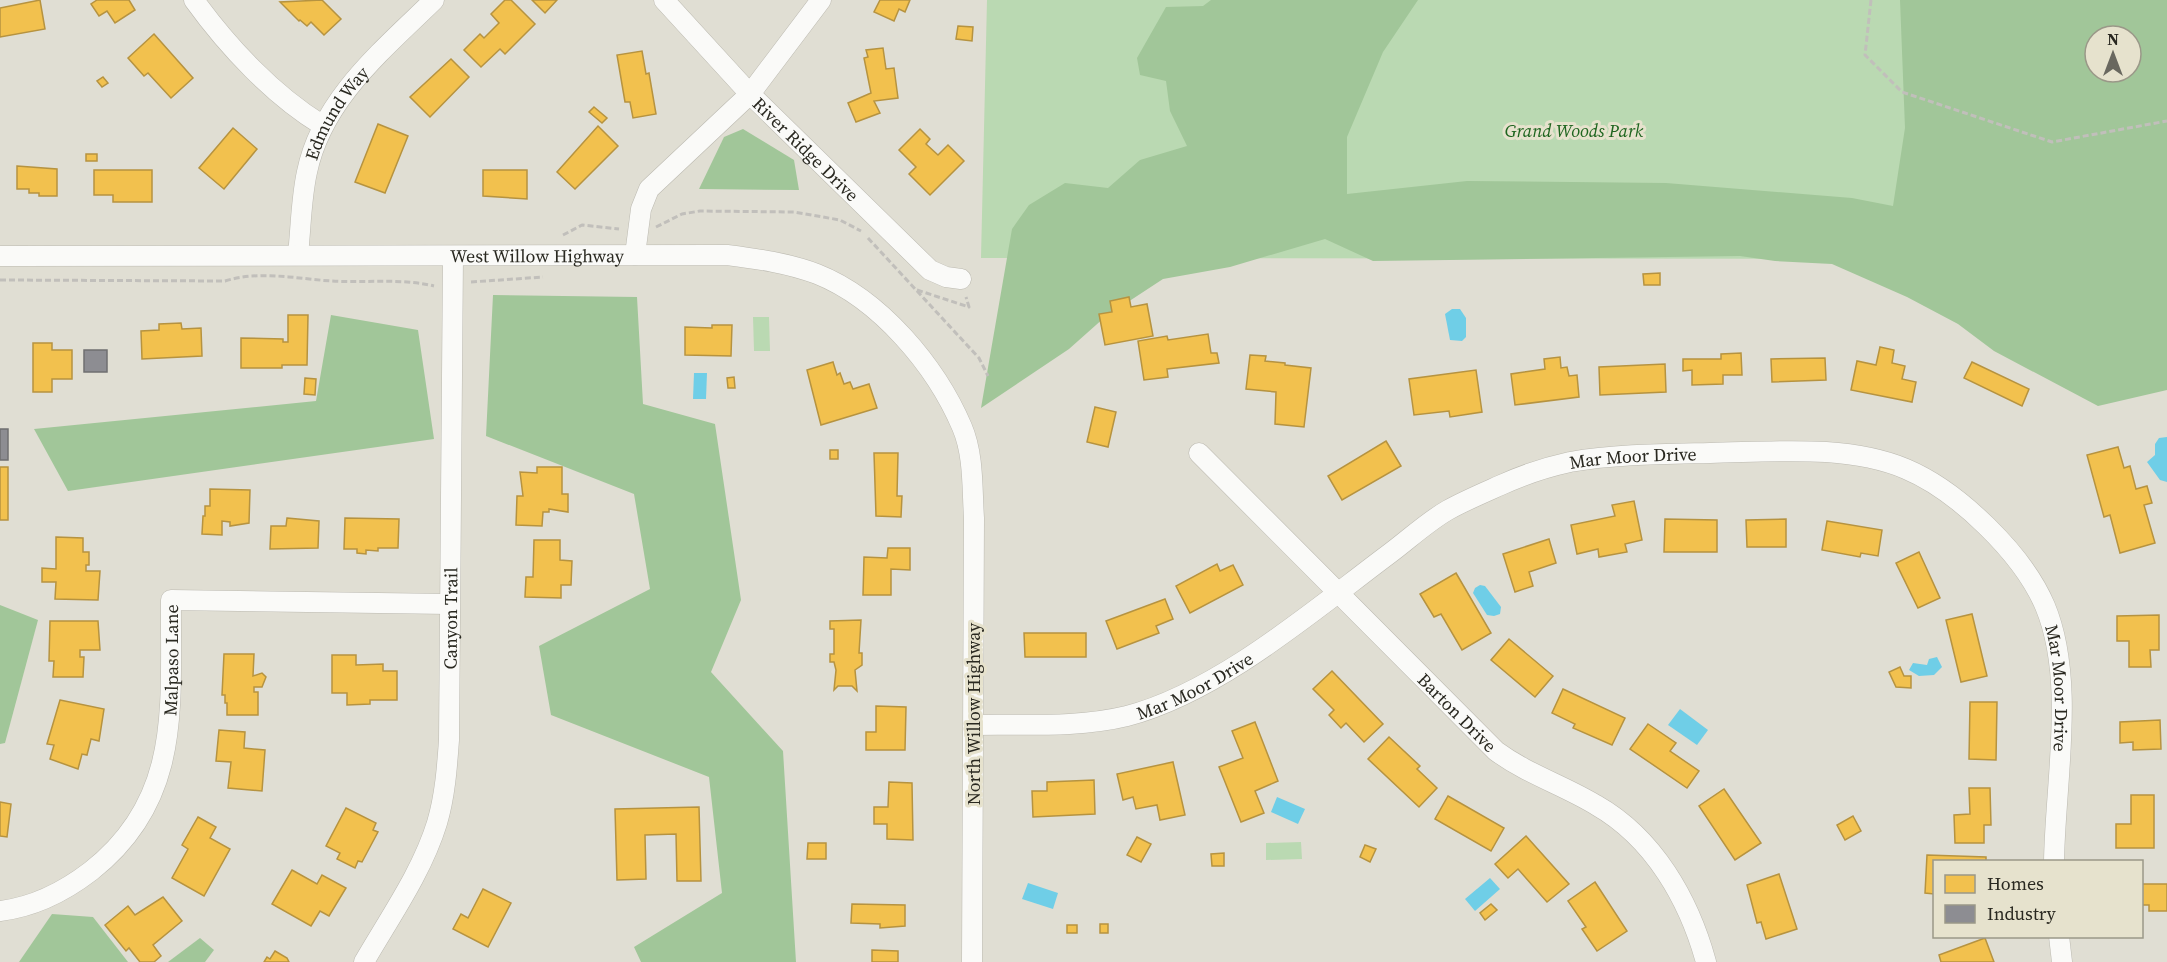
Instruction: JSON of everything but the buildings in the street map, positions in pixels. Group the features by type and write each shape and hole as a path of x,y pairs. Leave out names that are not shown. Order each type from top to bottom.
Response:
{"street":[{"path":"194,0 270,84 296,109 322,125"},
{"name":"Edmund Way","path":"298,255 307,171 322,125 339,99 369,64 434,0"},
{"name":"River Ridge Drive","path":"664,0 750,94 930,270 946,277 961,279"},
{"path":"635,255 641,209 649,189 750,94 821,0"},
{"name":"West Willow Highway","path":"0,256 727,255 775,262 817,274 844,288 872,307 914,351 937,382 963,428 971,466"},
{"name":"Canyon Trail","path":"364,962 422,861 437,824 446,785 449,740 453,256"},
{"name":"Barton Drive","path":"1198,453 1496,751 1520,768 1598,806 1634,834 1675,885 1693,922 1706,962"},
{"name":"Mar Moor Drive","path":"974,724 1070,723 1130,715 1207,682 1256,652 1446,511 1504,483 1569,462 1640,454 1823,453 1883,461 1905,468 1931,483 1977,519 2012,555 2031,579 2054,631 2061,692 2054,860"},
{"name":"North Willow Highway","path":"971,466 974,518 972,962"},
{"name":"Malpaso Lane","path":"0,911 44,899 75,884 105,860 129,836 145,809 156,785 166,750 169,716 171,600 449,604"},
{"path":"2059,938 2062,962"}],"path":[{"path":"1871,0 1866,55 1902,92 2052,142 2167,121"},
{"path":"0,280 225,281 241,276 263,276 309,277 330,281 413,281 435,286 515,277 543,277"}],"green space":[{"name":"Grand Woods Park","path":"987,0 2167,0 2167,259 981,258"},
{"path":"1211,0 1418,0 1383,52 1347,137 1347,194 1467,181 1666,183 1852,198 1893,206 1905,128 1900,0 2167,0 2167,390 2098,406 1994,351 1958,324 1907,297 1832,264 1775,261 1740,256 1373,261 1325,239 1230,267 1163,279 1105,317 1069,349 981,408 1012,229 1029,205 1065,183 1108,188 1140,160 1187,146 1170,111 1166,81 1140,75 1137,58 1166,7 1203,6"},
{"path":"743,129 794,160 799,190 699,189 724,137"},
{"path":"493,295 637,297 643,404 715,424 741,600 711,672 783,751 796,962 641,962 634,947 722,893 709,777 551,715 539,646 650,589 634,494 486,436"},
{"path":"331,315 418,330 434,439 68,491 34,429 316,401"},
{"path":"753,317 769,317 770,351 754,351"},
{"path":"0,605 38,620 5,743 0,744"},
{"path":"1301,842 1302,859 1266,860 1266,843"},
{"path":"52,914 93,917 128,962 19,962"},
{"path":"200,938 214,950 205,962 168,962"}],"water":[{"path":"1452,309 1460,309 1466,318 1466,337 1462,341 1450,340 1445,314"},
{"path":"694,373 707,373 706,399 693,399"},
{"path":"2167,437 2167,482 2160,480 2147,462 2155,455 2155,444 2159,438"},
{"path":"1480,585 1485,586 1501,607 1500,614 1487,615 1473,593"},
{"path":"1937,657 1942,667 1934,675 1919,676 1909,670 1913,663 1927,665 1929,659"},
{"path":"1680,709 1708,730 1697,745 1668,725"},
{"path":"1277,797 1305,809 1298,824 1271,812"},
{"path":"1490,878 1500,889 1475,911 1465,899"},
{"path":"1028,883 1058,893 1053,909 1022,899"}]}
